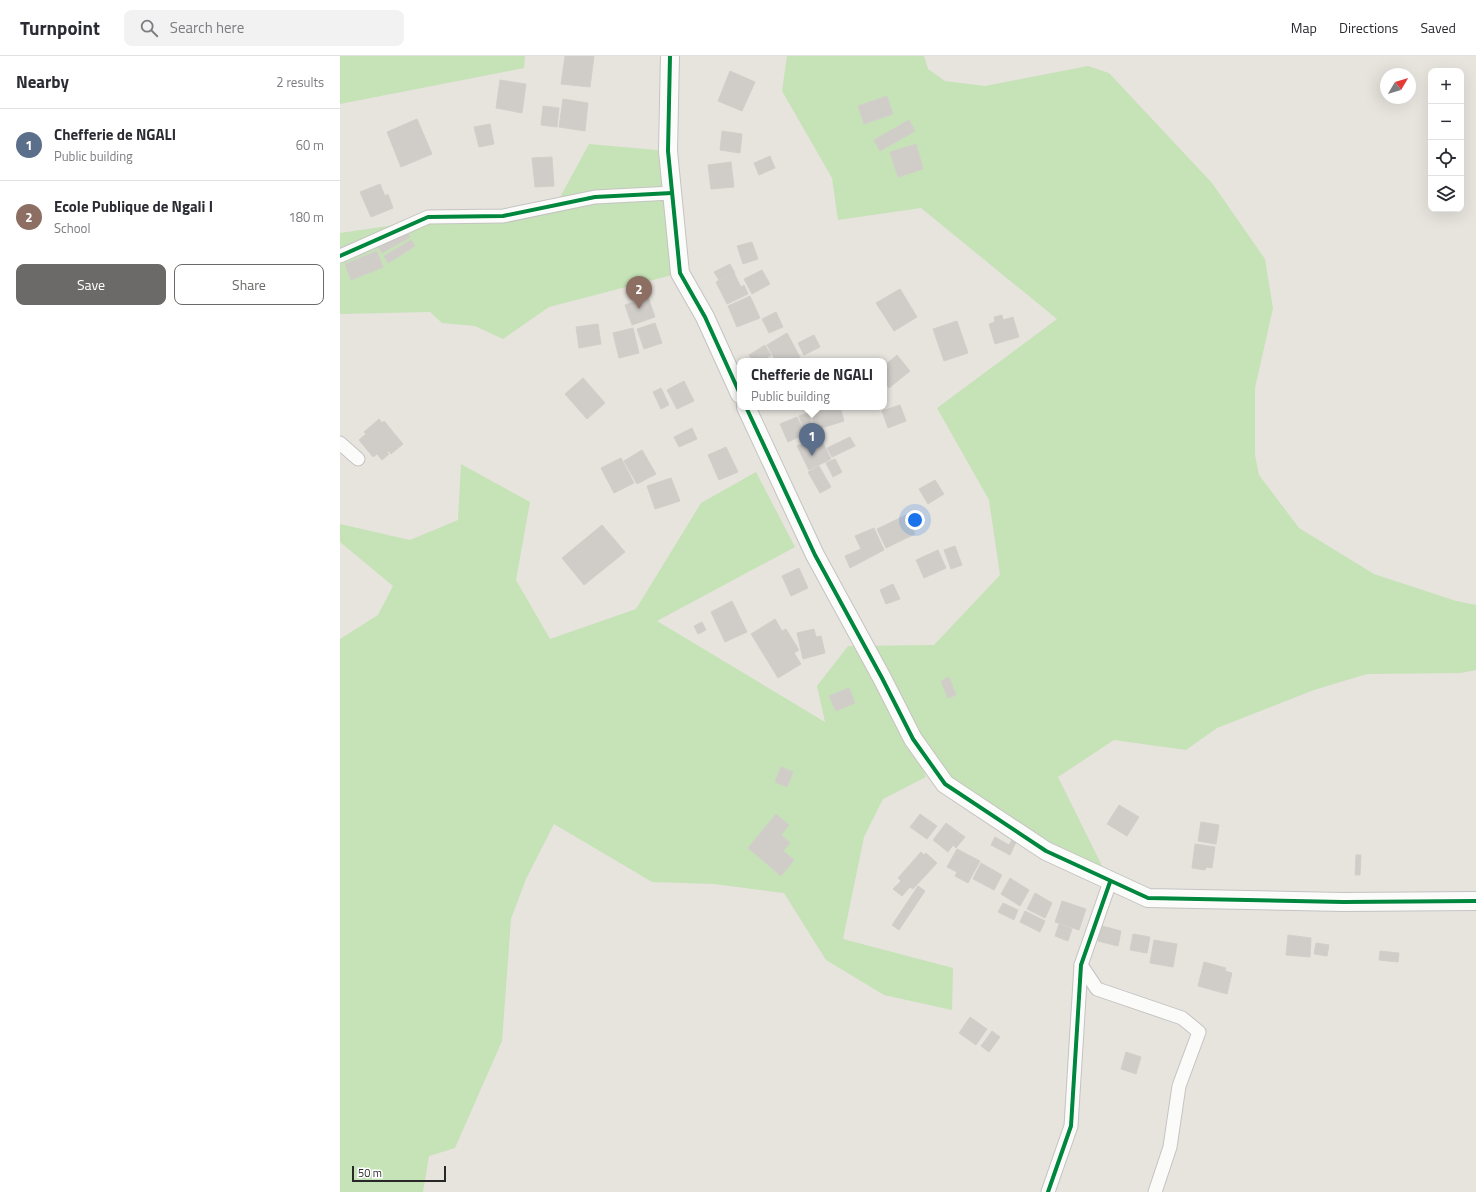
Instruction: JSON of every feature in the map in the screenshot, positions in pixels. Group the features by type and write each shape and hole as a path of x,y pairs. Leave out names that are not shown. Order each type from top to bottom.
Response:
{"street":[{"path":"670,56 668,151 680,273 705,317 737,387"},
{"path":"340,256 428,217 503,216 596,197 672,194"},
{"path":"747,410 815,555 882,678 913,739 945,784 1046,851 1110,882 1148,898 1344,902 1476,901"},
{"path":"340,443 358,459"},
{"path":"1048,1192 1071,1126 1081,965 1110,882"},
{"path":"1081,965 1097,989 1182,1018 1198,1032 1179,1086 1170,1147 1155,1192"}],"green space":[{"path":"340,56 525,56 524,68 340,104"},
{"path":"787,56 924,56 928,69 945,81 985,86 1088,66 1109,73 1212,183 1265,259 1273,308 1255,388 1255,455 1259,475 1299,528 1374,574 1456,601 1476,605 1476,670 1461,673 1367,674 1314,690 1217,728 1186,750 1114,740 1058,777 1110,882 945,784 914,744 926,777 883,799 864,837 843,939 953,968 952,1010 884,995 826,960 784,893 714,884 652,882 554,824 526,879 511,919 502,1041 455,1148 429,1156 423,1192 340,1192 340,639 378,615 393,586 340,542 340,524 410,540 458,520 461,464 530,502 516,580 550,639 636,609 701,503 756,472 795,547 657,621 825,722 817,686 848,646 934,645 1000,575 989,500 937,408 1057,319 921,208 838,220 832,178 782,91"},
{"path":"589,144 668,151 680,273 549,307 503,339 475,326 442,323 430,312 340,314 340,233 558,201"}],"building":[{"path":"565,56 594,56 590,87 561,84"},
{"path":"730,71 755,82 742,111 718,101"},
{"path":"500,80 526,84 522,113 496,108"},
{"path":"887,96 893,114 864,124 858,106"},
{"path":"563,99 588,103 585,131 559,127"},
{"path":"543,106 559,108 557,127 541,125"},
{"path":"417,119 432,154 401,167 387,132"},
{"path":"909,120 915,131 880,151 874,140"},
{"path":"490,124 494,144 479,147 474,127"},
{"path":"722,131 742,134 740,153 720,150"},
{"path":"916,144 923,169 898,177 890,152"},
{"path":"770,156 775,168 759,175 754,163"},
{"path":"552,157 554,186 535,187 532,158"},
{"path":"731,162 734,187 711,189 708,165"},
{"path":"380,184 385,196 388,194 393,208 371,217 360,192"},
{"path":"405,229 410,237 382,253 377,245"},
{"path":"411,240 415,246 388,263 384,256"},
{"path":"752,242 758,259 743,264 737,246"},
{"path":"377,251 383,267 351,280 345,264"},
{"path":"730,264 735,273 719,280 714,272"},
{"path":"762,270 770,284 752,294 744,279"},
{"path":"734,273 741,287 744,285 748,294 727,304 716,282"},
{"path":"900,289 917,317 894,331 876,303"},
{"path":"750,296 760,318 737,327 728,306"},
{"path":"648,297 655,317 632,325 625,305"},
{"path":"776,312 783,327 769,333 762,319"},
{"path":"1002,315 1003,320 1013,317 1019,337 995,344 989,324 995,322 994,317"},
{"path":"957,321 968,353 944,361 933,329"},
{"path":"655,323 662,343 644,349 637,329"},
{"path":"598,324 601,344 579,348 576,327"},
{"path":"633,328 639,353 619,358 613,333"},
{"path":"787,333 800,357 774,358 767,345"},
{"path":"814,335 820,347 804,355 798,343"},
{"path":"765,345 771,355 766,358 751,358 749,355"},
{"path":"897,355 910,371 889,388 887,385 887,363"},
{"path":"583,378 605,403 587,419 565,394"},
{"path":"684,381 694,401 677,409 667,390"},
{"path":"661,388 669,405 661,409 653,392"},
{"path":"900,405 906,421 888,428 882,411"},
{"path":"841,410 844,421 815,430 810,411"},
{"path":"808,413 814,429 805,432 799,416"},
{"path":"797,417 805,434 788,442 780,424"},
{"path":"379,419 382,423 384,421 403,444 391,454 389,451 387,453 389,454 382,460 377,454 373,457 359,440 366,434 364,432"},
{"path":"692,428 697,439 679,447 674,437"},
{"path":"819,435 831,459 809,470 797,446"},
{"path":"850,437 855,446 832,457 827,448"},
{"path":"726,447 738,472 719,480 708,455"},
{"path":"642,450 656,474 637,484 624,461"},
{"path":"621,458 634,483 614,493 601,468"},
{"path":"835,459 842,472 833,477 826,463"},
{"path":"819,466 831,487 820,493 808,472"},
{"path":"671,478 680,501 655,509 647,486"},
{"path":"935,480 944,494 928,504 919,489"},
{"path":"906,515 915,534 886,548 877,529"},
{"path":"602,525 625,552 584,585 562,558"},
{"path":"874,528 884,550 850,568 845,556 861,549 855,536"},
{"path":"955,546 962,565 951,569 944,550"},
{"path":"938,550 946,568 924,578 916,560"},
{"path":"799,568 808,588 791,596 782,576"},
{"path":"893,584 900,599 886,604 880,590"},
{"path":"732,601 747,632 725,642 711,612"},
{"path":"775,619 782,631 786,629 799,650 794,653 801,664 778,678 751,634"},
{"path":"702,622 706,630 698,634 694,626"},
{"path":"814,629 816,637 821,636 825,653 803,659 797,633"},
{"path":"949,677 956,695 948,698 941,681"},
{"path":"849,688 855,703 836,711 829,696"},
{"path":"781,767 793,772 787,787 775,782"},
{"path":"1119,805 1139,817 1127,836 1107,824"},
{"path":"776,814 789,825 781,835 790,843 783,851 794,860 781,876 748,848"},
{"path":"920,814 937,826 927,839 910,827"},
{"path":"1201,822 1219,825 1216,844 1198,841"},
{"path":"946,823 965,837 956,848 953,845 948,852 933,840"},
{"path":"995,837 1009,845 1013,838 1017,840 1010,855 991,845"},
{"path":"1195,844 1215,847 1212,868 1206,867 1205,870 1192,868"},
{"path":"957,849 980,861 968,883 955,876 957,872 947,867"},
{"path":"921,852 924,855 926,853 937,863 913,889 910,887 902,896 893,889 901,881 898,878"},
{"path":"1356,855 1361,855 1360,875 1355,875"},
{"path":"981,863 1002,875 994,890 973,879"},
{"path":"1010,878 1029,890 1020,906 1001,894"},
{"path":"918,886 925,891 899,930 892,925"},
{"path":"1035,893 1052,903 1045,918 1027,909"},
{"path":"1062,901 1086,909 1079,930 1055,922"},
{"path":"1003,903 1018,910 1014,920 998,912"},
{"path":"1025,911 1045,921 1040,932 1020,922"},
{"path":"1059,924 1072,929 1068,941 1055,936"},
{"path":"1102,926 1121,931 1118,946 1098,941"},
{"path":"1133,934 1150,937 1147,953 1130,950"},
{"path":"1288,935 1311,938 1310,957 1286,955"},
{"path":"1154,940 1177,944 1173,967 1150,963"},
{"path":"1316,943 1329,945 1327,956 1314,954"},
{"path":"1380,951 1399,953 1398,962 1379,960"},
{"path":"1204,962 1226,968 1225,971 1232,973 1227,994 1198,986"},
{"path":"970,1017 987,1029 976,1045 959,1033"},
{"path":"992,1031 1000,1037 989,1052 981,1046"},
{"path":"1126,1052 1141,1057 1136,1074 1121,1069"}],"cycle path":[{"path":"670,56 668,151 680,273 705,317 737,387"},
{"path":"340,256 428,217 503,216 595,197 672,193"},
{"path":"747,410 815,555 882,678 913,739 945,784 1046,851 1148,898 1343,902 1476,901"},
{"path":"1048,1192 1071,1126 1081,965 1110,882"}],"place":[{"name":"Ecole Publique de Ngali I","path":"639,309"},
{"name":"Chefferie de NGALI","path":"812,456"}]}
